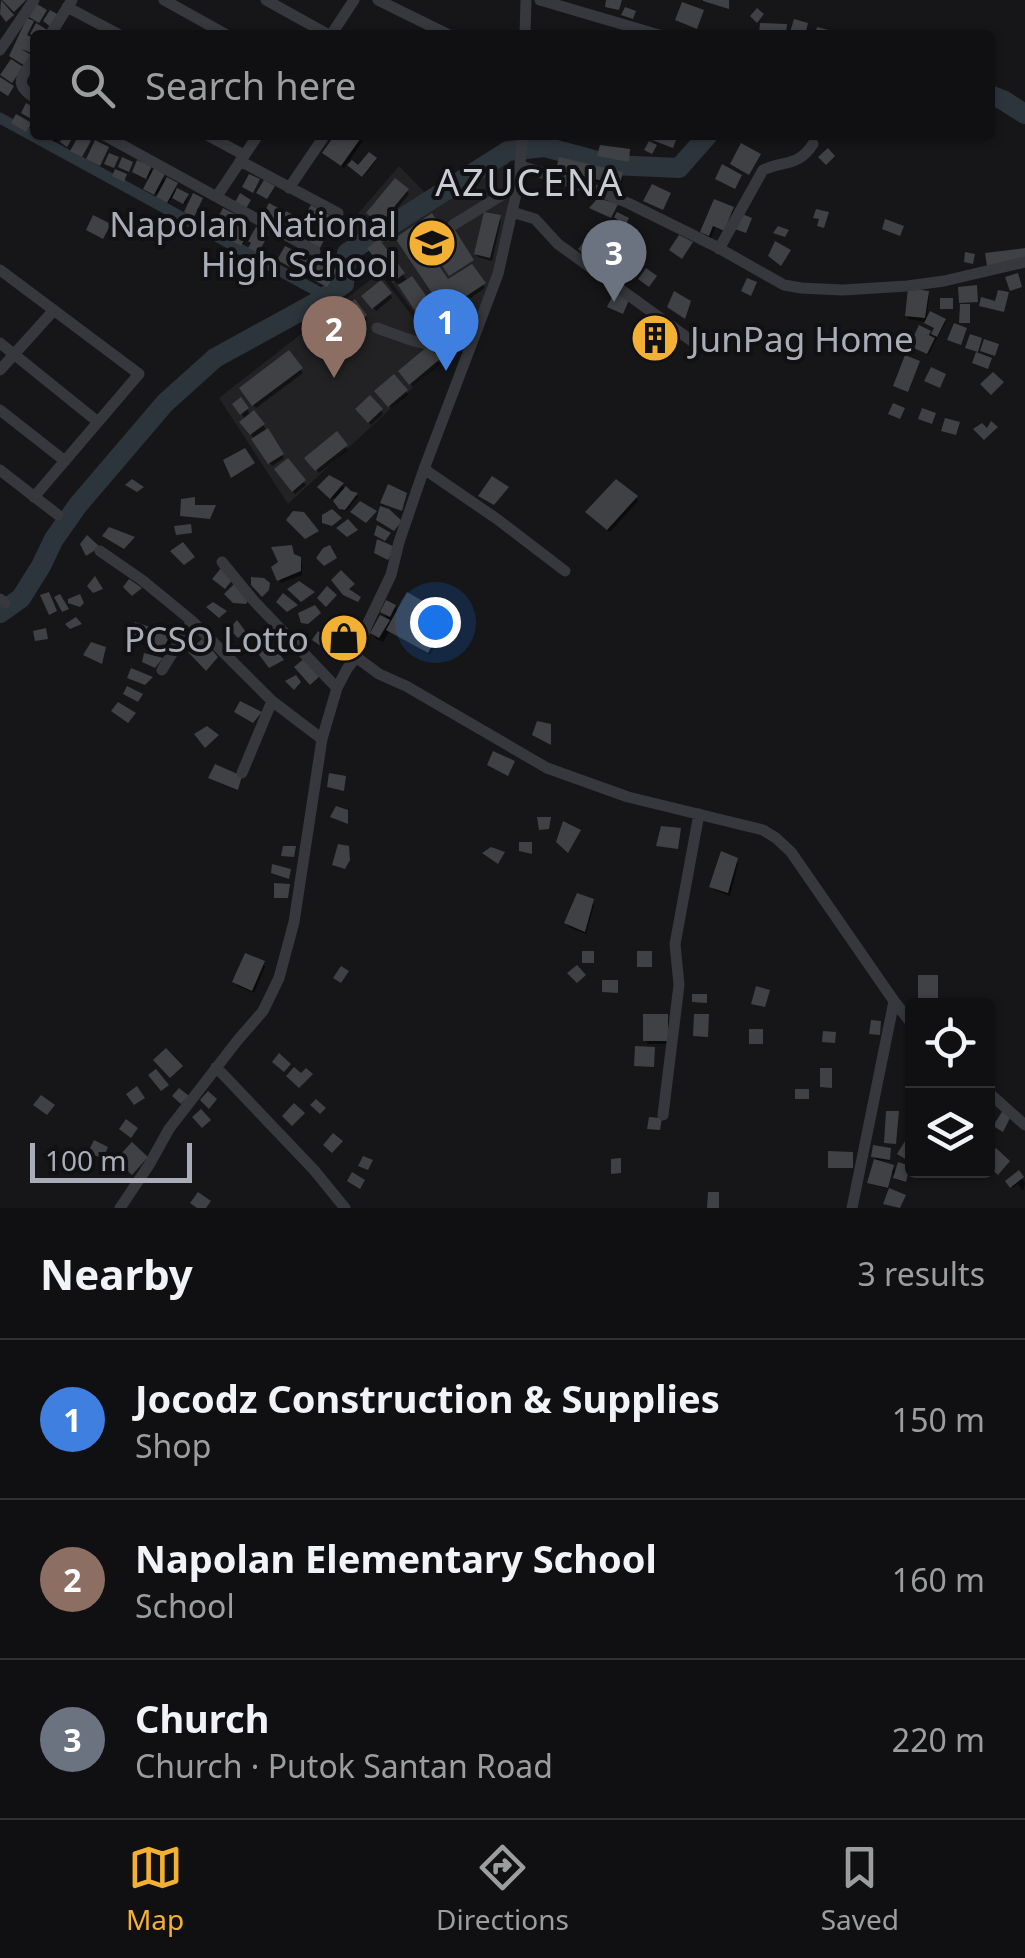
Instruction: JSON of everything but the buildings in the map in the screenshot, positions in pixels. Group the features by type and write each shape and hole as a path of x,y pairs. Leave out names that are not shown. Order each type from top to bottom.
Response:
{"street":[{"path":"0,50 34,0"},
{"path":"164,0 218,30"},
{"path":"266,0 321,30"},
{"path":"333,30 354,0"},
{"path":"378,0 438,30"},
{"path":"525,30 526,0"},
{"path":"540,0 642,30"},
{"path":"53,30 69,4 112,30"},
{"path":"30,65 21,84 30,95"},
{"path":"113,140 315,251"},
{"path":"215,140 289,188 338,213"},
{"path":"217,196 255,140"},
{"path":"289,188 322,140"},
{"path":"120,1208 169,1129 263,1011 279,978 289,948 322,739 337,688 356,656 391,574 424,469 498,274 518,185 523,140"},
{"path":"719,248 763,170 797,161 813,144"},
{"path":"521,159 602,192 784,284 801,288 906,286 1025,262"},
{"path":"453,225 518,185"},
{"path":"512,212 535,219 558,244 696,344"},
{"path":"0,270 139,374 34,496"},
{"path":"0,370 54,310"},
{"path":"377,328 439,346 476,331"},
{"path":"0,343 98,422"},
{"path":"0,410 65,461"},
{"path":"424,469 565,571"},
{"path":"0,470 58,515"},
{"path":"100,551 192,620 272,701 322,739"},
{"path":"222,562 337,688"},
{"path":"162,670 192,620"},
{"path":"356,656 379,674 547,768 628,797 762,830 776,838 791,852 905,1015"},
{"path":"242,773 272,701"},
{"path":"662,1115 679,985 676,944 699,814"},
{"path":"852,1208 894,1001"},
{"path":"216,1067 345,1208"},
{"path":"995,1098 1025,1125"}],"shaded area":[{"name":"Napolan National High School","path":"508,160 508,206 499,263 479,312 437,344 349,224 399,166 436,204"},
{"path":"379,273 445,358 288,504 219,398"}],"waterway":[{"path":"995,97 1025,114"},
{"path":"0,118 30,134"},
{"path":"40,140 326,296"},
{"path":"0,613 21,598 78,505 165,403 215,358 344,284 347,253 508,151 545,147 612,165 679,168 704,140"}],"place":[{"name":"Napolan National High School","path":"432,243"},
{"name":"Church","path":"614,302"},
{"name":"JunPag Home","path":"655,338"},
{"name":"Jocodz Construction & Supplies","path":"446,371"},
{"name":"Napolan Elementary School","path":"334,378"},
{"name":"PCSO Lotto","path":"344,638"}],"district":[{"name":"AZUCENA","path":"530,181"}]}
